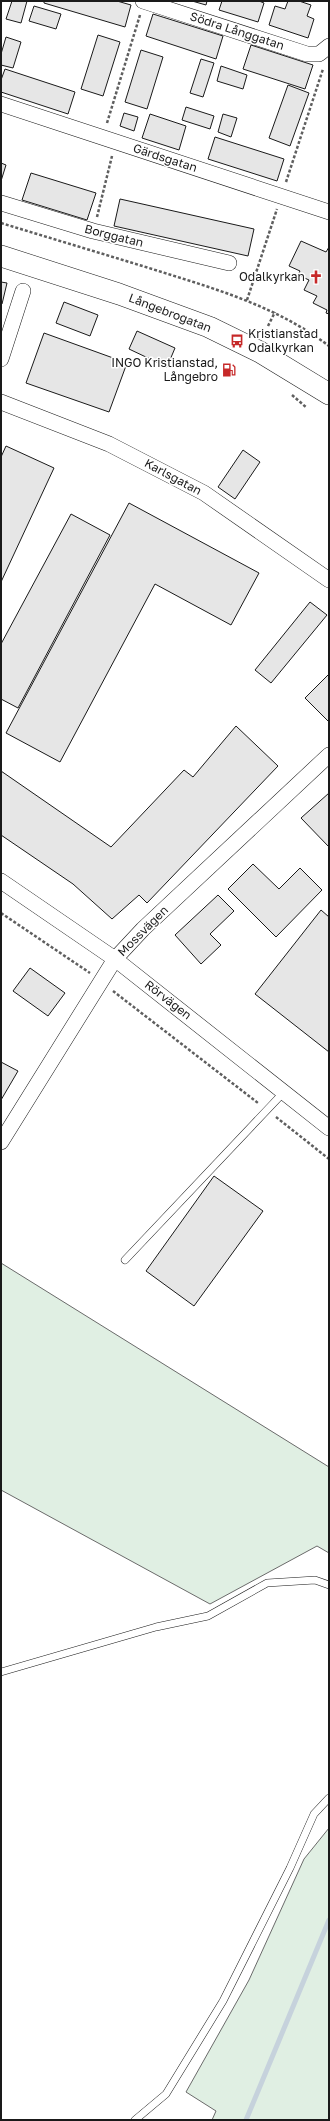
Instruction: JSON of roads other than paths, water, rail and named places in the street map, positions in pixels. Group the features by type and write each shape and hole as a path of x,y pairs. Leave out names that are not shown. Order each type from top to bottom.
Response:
{"main road":[{"name":"Långebrogatan","path":"1,256 119,294 209,327 260,352 329,394"}],"street":[{"name":"Södra Långgatan","path":"143,1 307,54 319,54 329,46"},
{"name":"Gärdsgatan","path":"1,104 329,212"},
{"name":"Borggatan","path":"1,203 93,231 229,263"},
{"path":"1,359 23,291"},
{"name":"Karlsgatan","path":"1,402 109,444 204,493 329,580"},
{"name":"Mossvägen","path":"1,1142 116,959 143,929 329,755"},
{"name":"Rörvägen","path":"1,881 116,959 329,1128"}],"lane":[{"path":"124,1260 284,1092"},
{"path":"1,1672 156,1627 208,1616 267,1583 316,1580 329,1585"},
{"path":"135,2120 166,2094 223,2001 290,1868 314,1814 329,1798"}],"waterway":[{"path":"246,2120 329,1920"}],"place":[{"name":"Odalkyrkan","path":"316,277"},
{"name":"Kristianstad Odalkyrkan","path":"237,341"},
{"name":"INGO Kristianstad, Långebro","path":"229,370"}]}
